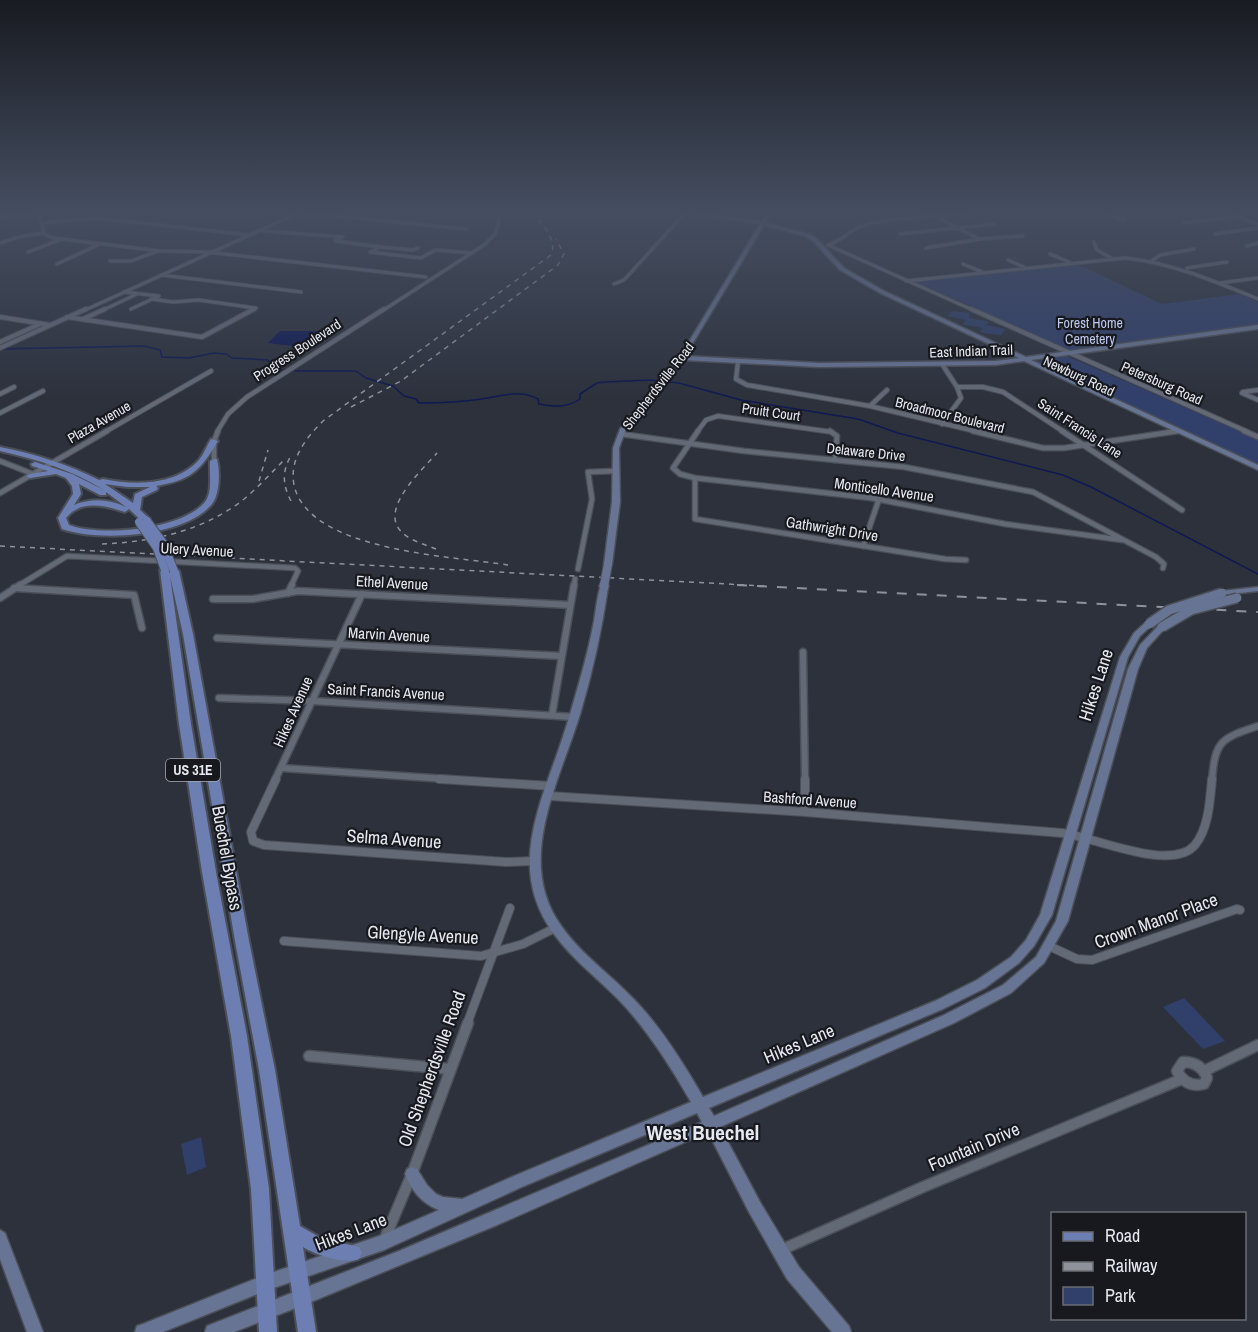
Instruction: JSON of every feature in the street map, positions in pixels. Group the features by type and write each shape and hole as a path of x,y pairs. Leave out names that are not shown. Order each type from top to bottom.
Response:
{"main road":[{"name":"Shepherdsville Road","path":"733,275 682,358 631,418 616,448 616,502 595,637 574,717 537,834 534,861 540,894 555,928 582,960 636,1010 665,1047 793,1273 843,1332"},
{"name":"Newburg Road","path":"844,275 1018,361 1258,468"},
{"name":"Newburg Road","path":"851,275 1258,474"},
{"name":"East Indian Trail","path":"682,358 819,365 1018,361 1258,327"},
{"path":"90,477 127,485 167,480 197,467 214,441"},
{"name":"Buechel Bypass","path":"0,449 54,462 90,477 136,509 170,571 188,634 242,941 264,1050 307,1332"},
{"name":"Buechel Bypass","path":"0,455 67,475 97,490 143,521"},
{"path":"136,509 137,498 142,493 190,477 214,461"},
{"path":"32,475 47,473 67,475 76,486 77,494 62,520 65,527 86,534 121,533 176,522 195,514 210,501 214,461"},
{"path":"65,514 79,506 95,502 111,503 125,509"},
{"name":"Buechel Bypass","path":"170,571 185,724 239,1036 263,1212 268,1332"},
{"name":"Hikes Lane","path":"143,1332 265,1283 384,1242 519,1181 939,1005 1000,972 1015,960 1038,931 1057,877 1068,834 1124,657 1137,635 1169,610 1222,593 1258,589"},
{"name":"Hikes Lane","path":"303,1299 534,1203 949,1019 984,1002 1023,976 1040,960 1062,921 1084,837 1137,658 1148,640 1162,627 1191,610 1258,594"},
{"path":"412,1174 419,1187 434,1203 463,1207"},
{"path":"292,1231 318,1246 353,1252"},
{"path":"0,1238 35,1332"},
{"path":"213,1332 303,1299"}],"street":[{"path":"0,346 161,275"},
{"path":"162,275 301,292"},
{"path":"410,275 426,277"},
{"name":"Progress Boulevard","path":"214,461 214,441 222,422 247,397 437,275"},
{"path":"614,284 624,280 628,275"},
{"name":"Petersburg Road","path":"893,275 1258,437"},
{"path":"906,281 955,275"},
{"path":"1199,275 1258,299"},
{"path":"1220,284 1258,278"},
{"path":"123,292 159,296 131,309"},
{"path":"81,319 137,294"},
{"path":"67,317 202,337 256,308 199,300 173,302 151,299"},
{"path":"0,317 51,325"},
{"path":"0,346 41,324"},
{"name":"Broadmoor Boulevard","path":"738,362 736,380 742,384 870,406 1043,448 1084,445 1174,431"},
{"path":"942,364 957,387 961,401 942,424"},
{"name":"Plaza Avenue","path":"0,493 211,371"},
{"path":"0,394 14,387"},
{"name":"Saint Francis Lane","path":"957,387 983,387 1000,391 1182,510"},
{"path":"870,406 887,390"},
{"path":"1258,390 1242,393 1258,400"},
{"path":"0,413 43,391"},
{"name":"Pruitt Court","path":"689,444 709,418 728,416 830,431 837,436 835,460"},
{"name":"Delaware Drive","path":"621,434 777,455 931,471 1033,492 1161,560 1164,564 1163,568"},
{"path":"689,444 673,468 680,474 695,478"},
{"path":"0,461 32,475"},
{"path":"578,569 592,499 588,472 615,471"},
{"name":"Monticello Avenue","path":"695,478 879,499 1005,524 1122,540"},
{"name":"Gathwright Drive","path":"695,478 694,519 955,561 966,560"},
{"path":"863,546 879,499"},
{"path":"1088,536 1099,526"},
{"name":"Ulery Avenue","path":"14,588 58,559 70,556 295,568 298,571 288,592"},
{"path":"574,717 552,715 575,579"},
{"path":"0,598 14,588 134,595 142,628"},
{"name":"Ethel Avenue","path":"213,600 254,599 288,592 570,604"},
{"name":"Hikes Avenue","path":"253,841 251,832 362,594"},
{"name":"Marvin Avenue","path":"217,638 561,656"},
{"path":"803,652 806,812"},
{"name":"Saint Francis Avenue","path":"219,698 552,715"},
{"name":"Bashford Avenue","path":"282,768 1068,834 1156,856 1173,856 1190,850 1199,838 1204,822 1214,755 1218,747 1228,737 1258,726"},
{"name":"Selma Avenue","path":"253,841 264,845 506,862 534,861"},
{"name":"Old Shepherdsville Road","path":"384,1242 412,1174 510,908"},
{"name":"Crown Manor Place","path":"1049,946 1077,959 1092,960 1237,909 1240,910"},
{"name":"Glengyle Avenue","path":"284,941 481,956 523,944 555,928"},
{"name":"Fountain Drive","path":"781,1250 934,1182 1182,1079 1191,1085 1201,1086 1206,1082 1204,1071 1258,1045"},
{"path":"309,1056 449,1069"},
{"path":"1182,1079 1177,1071 1183,1062 1196,1064 1204,1071"}],"green space":[{"name":"Forest Home Cemetery","path":"977,275 1101,275 1162,304 1239,294 1258,302 1258,325 1070,350 916,282"},
{"path":"952,311 970,313 969,318 987,321 989,322 986,325 1006,329 1001,335 983,333 980,331 983,328 965,325 963,324 966,320 947,316"},
{"path":"1067,356 1258,439 1258,466 1035,362"},
{"path":"1184,998 1225,1041 1203,1049 1163,1007"},
{"path":"201,1137 206,1167 187,1175 181,1144"}],"shaded area":[{"path":"280,331 327,331 301,347 268,343"}],"waterway":[{"path":"0,349 144,346 160,350 162,357 189,358 214,353 226,354 232,358 268,360 274,369 283,370"},
{"path":"295,371 356,371 366,378 393,386 404,396 416,399 419,403 443,403 524,394 538,399 539,404 560,406 580,399 580,394 597,383 650,380 679,383 741,400 858,419 898,433 1063,475 1091,487 1258,574"}],"railway":[{"path":"508,565 386,547 354,537 326,524 305,507 294,485 293,475 300,450 323,421 523,275"},
{"path":"351,407 401,381 544,275"},
{"path":"259,481 268,450"},
{"path":"436,549 406,536 399,529 395,520 396,510 406,488 437,453"},
{"path":"291,501 284,477 292,454"},
{"path":"102,544 156,538 174,534 207,521 239,503 286,458"},
{"path":"0,546 765,586"},
{"path":"737,585 1258,612"}],"district":[{"name":"West Buechel","path":"703,1133"}]}
